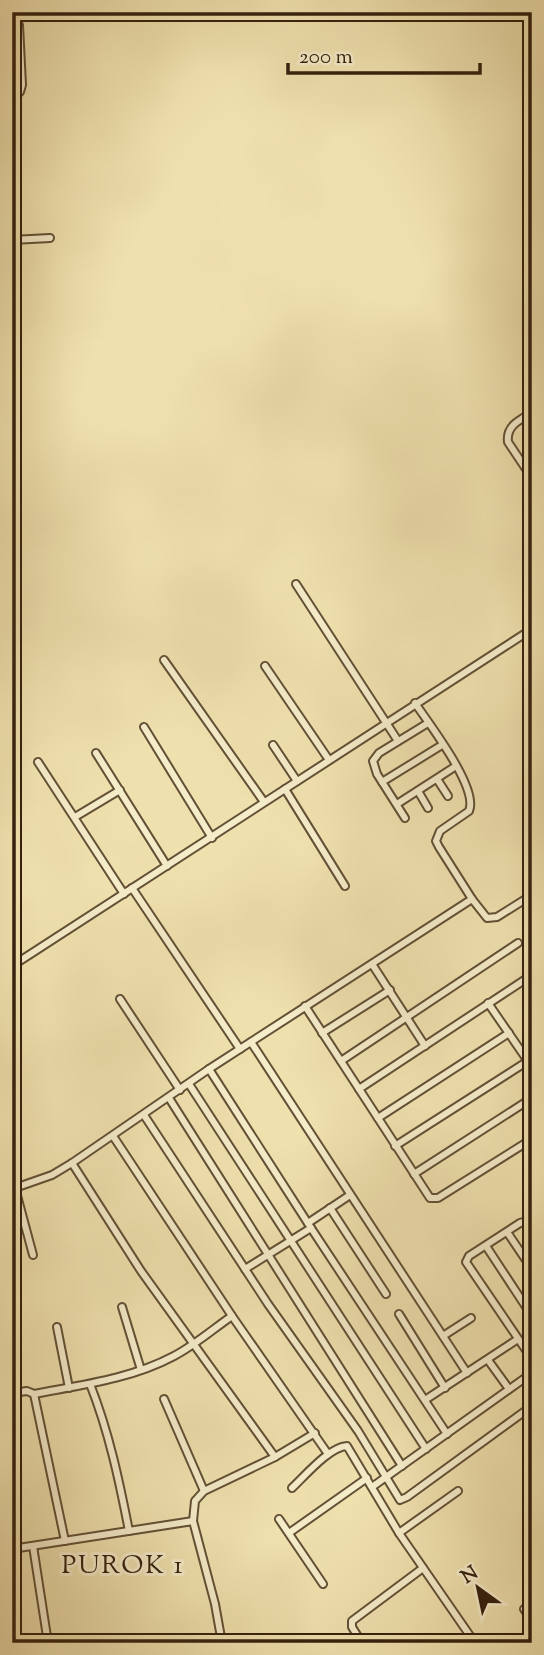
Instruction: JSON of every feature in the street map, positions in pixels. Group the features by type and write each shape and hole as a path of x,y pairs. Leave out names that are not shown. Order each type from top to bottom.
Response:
{"street":[{"path":"12,96 20,92 22,85 19,25"},
{"path":"12,240 50,238"},
{"path":"532,413 509,430 508,442 532,478"},
{"path":"523,418 532,431"},
{"path":"296,584 398,741"},
{"path":"12,966 532,629"},
{"path":"164,660 264,803"},
{"path":"265,666 330,760"},
{"path":"415,704 465,782 471,806 469,811 440,831 436,841 472,900 483,915 492,919 532,895"},
{"path":"405,818 373,766 373,761 379,753 428,723"},
{"path":"144,727 212,838"},
{"path":"273,745 297,781"},
{"path":"382,782 442,745"},
{"path":"96,753 167,866"},
{"path":"38,762 124,894"},
{"path":"397,804 456,766"},
{"path":"437,779 448,796"},
{"path":"285,789 345,886"},
{"path":"75,817 120,790"},
{"path":"418,791 428,808"},
{"path":"132,888 240,1049"},
{"path":"33,1255 13,1189 52,1175 72,1163 209,1069 472,900"},
{"path":"341,1061 518,943"},
{"path":"372,964 425,1046"},
{"path":"359,1089 532,975"},
{"path":"322,1033 390,990"},
{"path":"120,999 180,1090"},
{"path":"395,1146 530,1064 488,1003"},
{"path":"305,1006 428,1196 433,1199 532,1139"},
{"path":"378,1118 509,1033"},
{"path":"251,1042 467,1373"},
{"path":"209,1069 447,1434"},
{"path":"188,1084 426,1449"},
{"path":"169,1098 402,1466"},
{"path":"414,1174 532,1098"},
{"path":"144,1115 245,1269 353,1422 400,1500 532,1406"},
{"path":"113,1136 232,1316 328,1454"},
{"path":"72,1163 141,1271 275,1457"},
{"path":"245,1269 290,1241 351,1195"},
{"path":"330,1209 386,1294"},
{"path":"532,1224 524,1222 507,1232 469,1256 467,1264 532,1359"},
{"path":"507,1232 532,1269"},
{"path":"486,1246 532,1316"},
{"path":"122,1307 141,1370"},
{"path":"399,1314 445,1388"},
{"path":"12,1393 27,1391 34,1394 69,1388 141,1370 174,1356 232,1316"},
{"path":"443,1336 471,1318"},
{"path":"57,1328 69,1388"},
{"path":"425,1401 518,1339"},
{"path":"488,1360 509,1389"},
{"path":"372,1487 532,1373"},
{"path":"90,1384 114,1455 129,1531"},
{"path":"34,1394 65,1541"},
{"path":"164,1399 204,1490"},
{"path":"222,1643 194,1521 195,1502 204,1490 275,1457 315,1433"},
{"path":"292,1488 328,1454 340,1446 346,1446 400,1533 475,1643"},
{"path":"289,1533 366,1478"},
{"path":"400,1533 458,1491"},
{"path":"279,1519 323,1584"},
{"path":"12,1549 194,1521"},
{"path":"33,1546 48,1643"},
{"path":"362,1643 352,1627 352,1621 423,1568"},
{"path":"524,1609 532,1620"}],"district":[{"name":"PUROK 1","path":"123,1566"}]}
